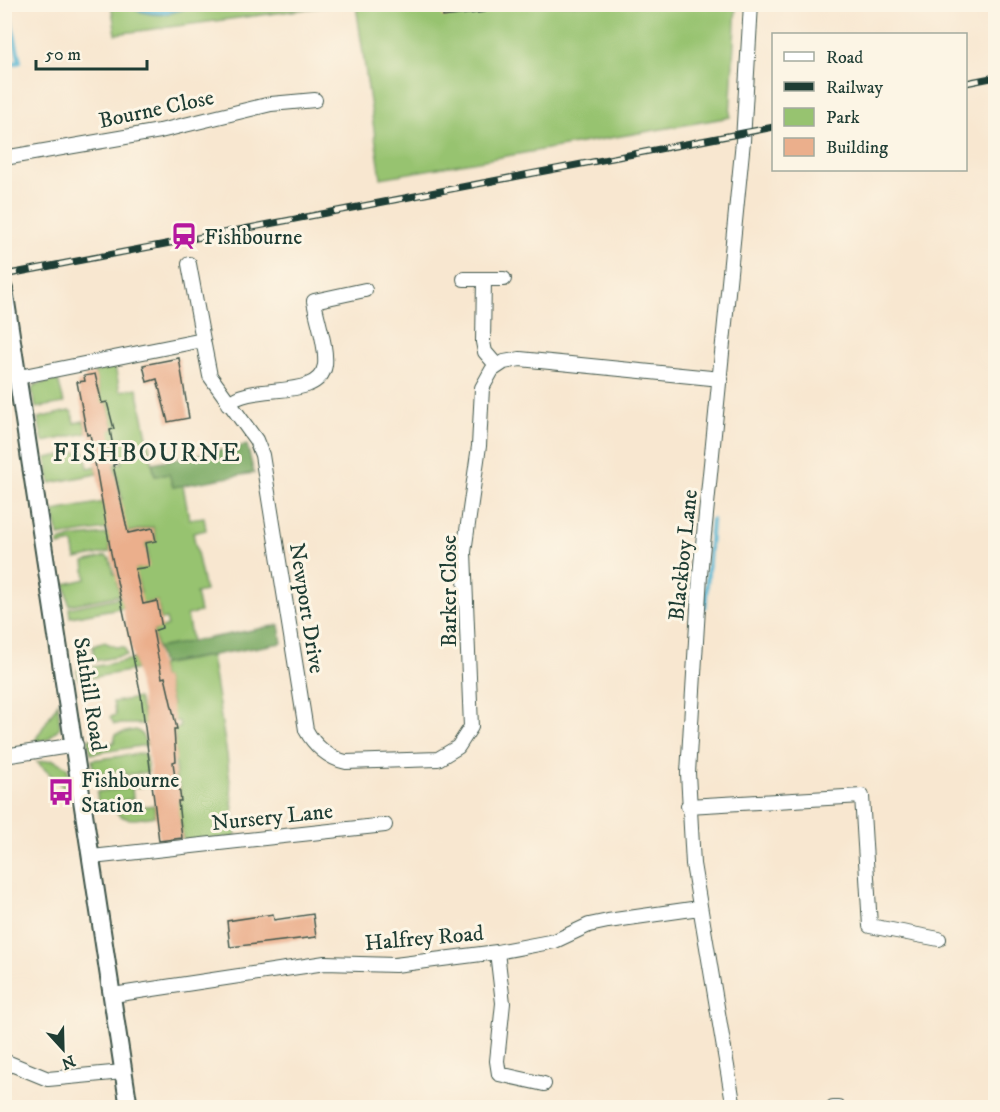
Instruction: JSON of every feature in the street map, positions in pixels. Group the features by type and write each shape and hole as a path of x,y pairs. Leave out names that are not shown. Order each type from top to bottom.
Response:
{"street":[{"name":"Blackboy Lane","path":"734,1107 699,908 688,806 694,646 744,133 751,4"},
{"name":"Bourne Close","path":"4,158 160,131 271,104 315,100"},
{"name":"Newport Drive","path":"189,264 210,376 256,440 262,455 306,730 312,742 337,760 346,762 438,759 458,747"},
{"path":"464,279 504,279"},
{"path":"484,279 483,342 485,352 497,366 510,360 536,360 721,379"},
{"name":"Salthill Road","path":"4,289 76,745 129,1107"},
{"path":"228,404 237,395 299,388 311,384 321,375 325,364 314,301 365,290"},
{"path":"19,377 203,340"},
{"name":"Barker Close","path":"458,747 466,736 472,719 465,552 479,446 482,388 486,376 497,366"},
{"path":"4,756 76,745"},
{"path":"688,806 862,795 870,926 939,939"},
{"name":"Nursery Lane","path":"92,857 385,825"},
{"name":"Halfrey Road","path":"113,995 325,963 395,965 496,952 555,941 589,925 699,908"},
{"path":"496,952 503,1003 497,1061 499,1074 544,1084"},
{"path":"4,1061 48,1079 123,1072"},
{"path":"833,1107 839,1107"}],"green space":[{"path":"111,4 337,5 116,34"},
{"path":"356,5 736,5 730,117 381,178"},
{"path":"115,367 120,391 137,388 155,476 170,474 173,487 183,485 189,519 204,517 206,530 193,533 205,591 196,593 200,612 187,615 192,642 157,648 153,631 168,626 166,619 161,620 157,601 70,617 69,608 141,593 137,578 117,582 120,595 69,605 65,584 86,579 84,562 106,556 110,559 114,574 148,566 148,552 144,544 156,540 153,527 109,536 110,552 76,559 73,543 58,546 58,542 75,537 108,534 107,529 59,536 53,511 122,499 114,464 122,463 121,456 113,457 108,430 114,429 107,403 97,404 100,395 94,372"},
{"path":"58,380 64,403 36,408 32,389 35,385"},
{"path":"72,412 74,423 84,421 87,433 43,442 38,418"},
{"path":"247,445 254,473 173,487 169,474 155,476 152,463"},
{"path":"82,451 85,453 88,468 96,466 97,474 50,483 46,458"},
{"path":"279,625 282,643 162,664 157,648"},
{"path":"104,642 116,647 124,647 127,655 94,661 93,646"},
{"path":"211,656 227,755 236,837 183,842 181,823 173,802 181,801 179,783 176,782 175,752 168,743 175,741 174,729 180,728 179,721 170,722 167,707 172,705 165,678 162,678 160,665"},
{"path":"134,659 136,669 134,670 79,680 77,670"},
{"path":"138,698 146,724 114,724 110,717 116,715 113,702"},
{"path":"58,703 60,727 48,739 34,742"},
{"path":"136,730 141,733 147,745 91,754 88,739 91,738 97,748 103,748 114,742 116,734"},
{"path":"145,753 148,772 125,775 124,770 94,774 92,760"},
{"path":"53,760 67,767 73,796 37,762"},
{"path":"149,776 153,785 132,788 133,799 98,804 97,792 127,788 126,779"},
{"path":"154,805 155,816 139,819 128,819 115,810"}],"water":[{"path":"133,4 195,5 158,15 134,9"}],"building":[{"path":"442,4 485,4 485,12 443,17"},
{"path":"179,358 189,418 168,422 157,379 147,382 143,365"},
{"path":"95,374 102,403 107,402 114,429 110,430 116,464 113,465 128,533 153,528 156,541 145,543 149,567 135,569 143,604 157,601 162,628 153,631 162,678 165,677 177,729 174,729 176,761 173,762 176,786 179,786 181,801 178,801 182,838 159,841 141,695 111,553 90,434 87,435 77,382 85,381 84,376"},
{"path":"273,914 274,920 313,914 316,937 230,947 227,921"}],"waterway":[{"path":"4,65 20,62 7,4"},
{"path":"705,607 712,520"}],"railway":[{"path":"967,83 996,77"},
{"path":"4,275 772,127"}],"place":[{"name":"Fishbourne","path":"184,236"},
{"name":"Fishbourne Station","path":"61,792"}],"district":[{"name":"FISHBOURNE","path":"147,452"}]}
